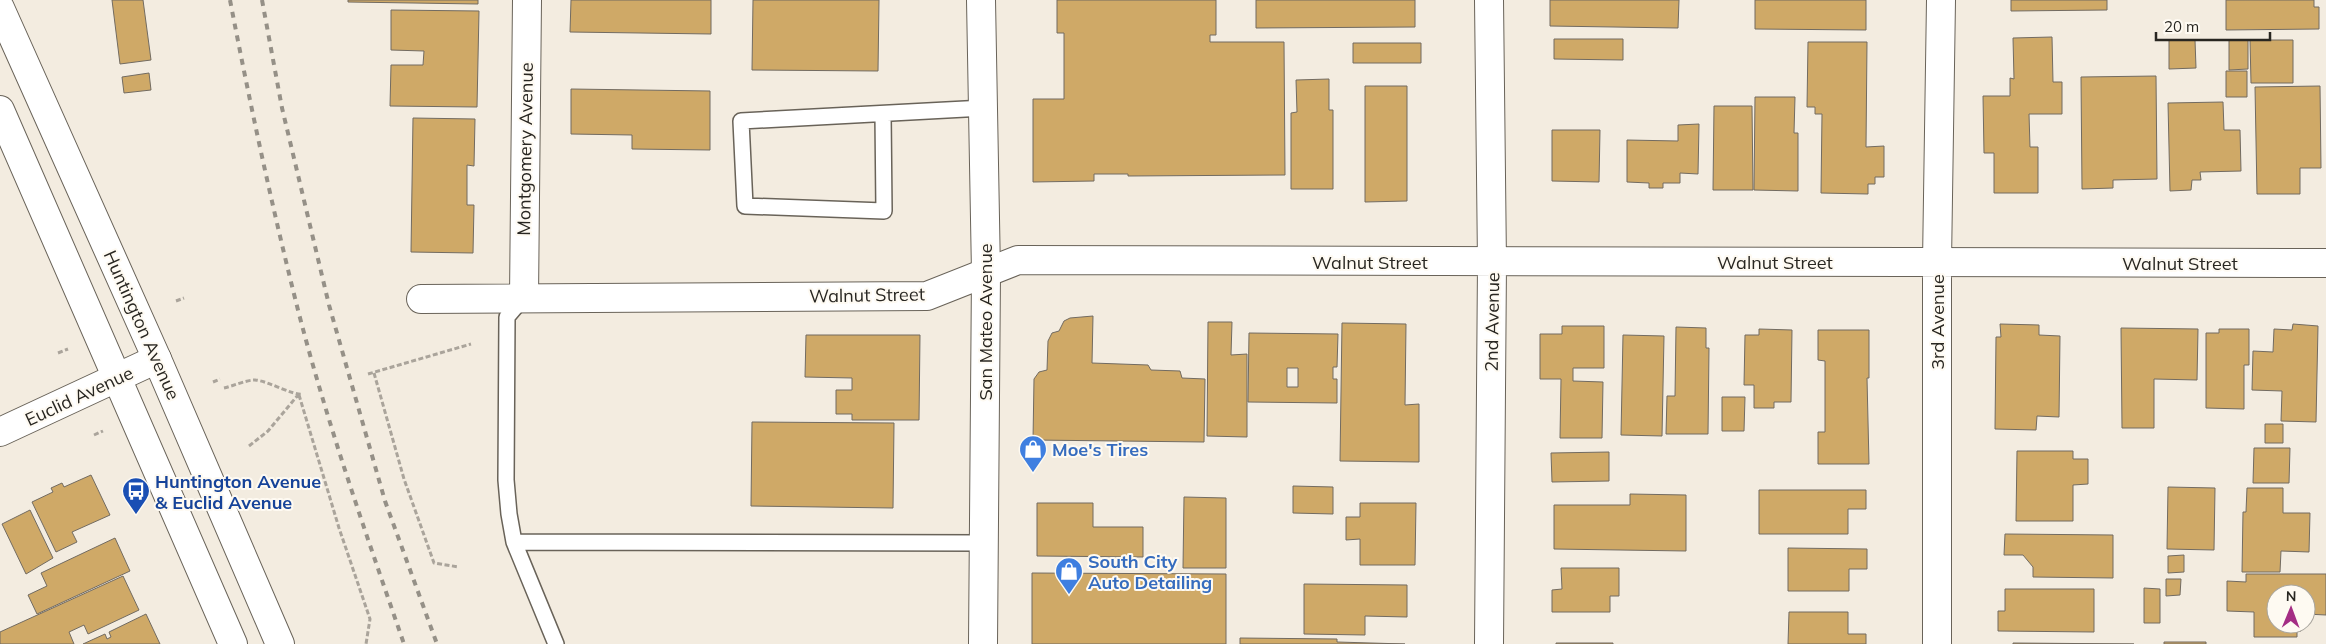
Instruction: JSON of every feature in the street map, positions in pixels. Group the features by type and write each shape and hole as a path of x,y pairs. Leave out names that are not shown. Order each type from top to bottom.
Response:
{"street":[{"name":"Montgomery Avenue","path":"524,297 527,0"},
{"name":"San Mateo Avenue","path":"981,0 986,273 983,644"},
{"name":"2nd Avenue","path":"1489,0 1492,263 1489,644"},
{"name":"3rd Avenue","path":"1937,644 1937,262 1941,0"},
{"name":"Huntington Avenue","path":"0,8 157,359 280,644"},
{"path":"0,110 233,644"},
{"name":"Walnut Street","path":"421,299 927,296 1018,260 1492,263 2326,263"},
{"name":"Euclid Avenue","path":"0,432 157,359"}],"lane":[{"path":"883,114 884,211 745,206 741,122 984,108"},
{"path":"524,297 507,317 506,480 514,542 556,644"},
{"path":"514,542 984,543"}],"path":[{"path":"176,301 184,298"},
{"path":"368,374 471,344"},
{"path":"374,373 404,479 434,563 459,567"},
{"path":"212,382 220,379"},
{"path":"224,388 253,380 301,394"},
{"path":"249,446 268,431 301,394"},
{"path":"301,394 336,520 370,619 366,644"}],"building":[{"path":"112,0 143,0 151,60 120,64"},
{"path":"348,0 478,0 478,4 348,2"},
{"path":"571,0 711,0 711,34 570,32"},
{"path":"753,0 879,0 878,71 752,70"},
{"path":"1057,0 1216,0 1216,35 1210,35 1210,42 1284,42 1285,175 1128,176 1128,174 1094,174 1094,181 1033,182 1033,99 1064,99 1064,33 1057,33"},
{"path":"1256,0 1415,0 1415,27 1256,28"},
{"path":"1550,0 1679,0 1678,28 1550,26"},
{"path":"1755,0 1866,0 1866,30 1755,29"},
{"path":"2011,0 2107,0 2107,10 2011,11"},
{"path":"2226,0 2314,0 2314,7 2319,7 2319,29 2226,30"},
{"path":"391,10 479,11 477,107 390,106 391,65 423,65 424,51 391,50"},
{"path":"2052,37 2053,82 2062,82 2062,114 2029,114 2030,147 2038,147 2038,193 1994,193 1994,153 1984,153 1983,96 2010,96 2010,78 2014,79 2013,38"},
{"path":"1554,39 1623,39 1623,60 1554,59"},
{"path":"2169,40 2195,40 2196,68 2169,69"},
{"path":"2229,40 2248,40 2248,69 2229,70"},
{"path":"2250,40 2293,40 2293,83 2251,83"},
{"path":"1808,42 1867,42 1866,147 1884,146 1884,177 1875,177 1875,184 1868,184 1868,194 1821,193 1822,114 1815,114 1815,107 1807,107"},
{"path":"1353,43 1421,43 1421,63 1353,63"},
{"path":"2226,71 2247,71 2247,97 2226,97"},
{"path":"149,73 151,90 124,93 122,77"},
{"path":"2156,76 2157,179 2113,180 2113,188 2082,189 2081,77"},
{"path":"1329,79 1329,110 1333,110 1333,189 1291,189 1291,113 1297,112 1296,80"},
{"path":"1365,86 1407,86 1407,201 1365,202"},
{"path":"2320,86 2321,168 2300,168 2300,194 2257,194 2255,87"},
{"path":"571,89 710,91 710,150 632,149 632,135 571,134"},
{"path":"1755,97 1795,97 1794,133 1798,133 1798,191 1754,190"},
{"path":"2223,102 2224,130 2240,130 2241,171 2200,172 2201,180 2192,180 2191,190 2170,191 2168,103"},
{"path":"1714,106 1752,106 1753,190 1713,190"},
{"path":"413,118 475,119 474,166 467,165 467,205 474,205 473,253 411,252"},
{"path":"1699,124 1698,174 1680,173 1680,183 1663,183 1663,188 1649,188 1649,183 1627,182 1627,140 1678,141 1678,125"},
{"path":"1552,130 1600,130 1599,182 1552,181"},
{"path":"1093,316 1092,363 1148,365 1151,370 1180,371 1182,378 1205,379 1204,442 1033,440 1034,379 1039,372 1047,370 1048,341 1052,333 1059,331 1064,321 1070,318"},
{"path":"1208,322 1232,322 1231,355 1247,354 1247,437 1207,436"},
{"path":"1342,323 1406,324 1405,405 1419,404 1419,462 1340,461"},
{"path":"2000,324 2039,325 2039,335 2060,336 2059,417 2037,416 2036,430 1995,429 1996,337 2001,337"},
{"path":"2293,324 2318,326 2316,422 2281,421 2282,391 2252,390 2253,351 2273,352 2274,329 2292,330"},
{"path":"1562,326 1604,326 1604,368 1573,368 1573,381 1603,382 1602,438 1560,438 1561,379 1540,379 1540,334 1562,334"},
{"path":"1676,327 1706,328 1706,348 1709,348 1708,434 1666,434 1667,396 1675,396"},
{"path":"2121,328 2198,329 2197,380 2154,379 2154,428 2122,428"},
{"path":"1759,329 1792,330 1791,402 1774,402 1774,408 1754,408 1754,385 1744,385 1745,335 1759,335"},
{"path":"2219,329 2249,329 2249,365 2244,365 2244,409 2206,408 2206,333 2219,333"},
{"path":"1818,330 1869,330 1869,378 1867,378 1869,464 1818,464 1818,432 1825,432 1825,361 1818,360"},
{"path":"1249,333 1338,334 1337,367 1333,367 1333,379 1337,379 1337,403 1248,402","holes":["1287,368 1298,368 1298,387 1287,387"]},
{"path":"806,335 920,335 919,420 852,420 852,414 836,414 836,390 852,390 852,378 805,377"},
{"path":"1623,335 1664,336 1662,436 1621,435"},
{"path":"1722,397 1745,397 1744,431 1722,431"},
{"path":"752,422 894,423 893,508 751,506"},
{"path":"2265,424 2283,424 2283,443 2265,443"},
{"path":"2254,448 2290,448 2289,483 2253,483"},
{"path":"2017,451 2073,451 2073,459 2088,459 2088,484 2073,485 2073,521 2016,521"},
{"path":"1609,452 1609,481 1552,482 1551,453"},
{"path":"91,475 110,515 72,532 77,542 56,552 32,502 53,492 51,488 62,483 64,487"},
{"path":"1293,486 1333,487 1333,514 1293,513"},
{"path":"2168,487 2215,488 2214,550 2167,549"},
{"path":"2247,488 2283,488 2283,513 2310,513 2309,552 2281,551 2280,572 2242,572 2243,512 2246,512"},
{"path":"1759,490 1866,490 1866,509 1848,509 1848,534 1759,534"},
{"path":"1630,494 1686,495 1686,551 1554,549 1554,505 1630,505"},
{"path":"1184,497 1226,498 1226,568 1183,568"},
{"path":"1037,503 1093,503 1093,527 1143,527 1143,557 1037,556"},
{"path":"1360,503 1416,503 1415,565 1360,565 1360,539 1346,540 1346,517 1360,517"},
{"path":"30,510 53,558 26,574 2,524"},
{"path":"2005,534 2113,535 2113,578 2033,577 2033,567 2023,555 2004,555"},
{"path":"115,538 130,571 37,614 28,595 47,586 41,573"},
{"path":"1788,548 1867,549 1867,569 1849,569 1849,591 1788,591"},
{"path":"2184,555 2184,572 2168,573 2168,556"},
{"path":"1561,568 1619,568 1619,596 1610,596 1610,612 1552,612 1552,590 1562,589"},
{"path":"1032,573 1226,574 1226,644 1032,644"},
{"path":"2246,574 2326,574 2326,615 2316,614 2316,584 2266,584 2266,634 2297,634 2297,637 2254,637 2254,612 2227,611 2227,581 2246,582"},
{"path":"123,576 139,610 88,634 84,625 69,632 74,644 0,644 0,632"},
{"path":"2166,579 2181,579 2180,595 2166,596"},
{"path":"1304,584 1407,585 1407,617 1365,616 1365,635 1304,634"},
{"path":"2144,588 2160,589 2160,623 2144,623"},
{"path":"2005,589 2094,589 2094,632 1998,631 1998,611 2005,611"},
{"path":"1789,612 1848,612 1848,634 1866,634 1866,644 1788,644"},
{"path":"146,614 160,644 83,644 105,634 107,639 111,637 109,632"},
{"path":"1240,638 1337,639 1337,642 1405,644 1240,644"},
{"path":"2164,642 2206,642 2206,644 2164,644"},
{"path":"1613,643 1613,644 1556,644"},
{"path":"2013,643 2134,644 2013,644"}],"railway":[{"path":"230,0 270,194 309,352 375,561 404,644"},
{"path":"262,0 282,108 329,305 385,501 437,644"}],"place":[{"name":"Moe's Tires","path":"1033,473"},
{"name":"Huntington Avenue & Euclid Avenue","path":"136,515"},
{"name":"South City Auto Detailing","path":"1069,595"}]}
